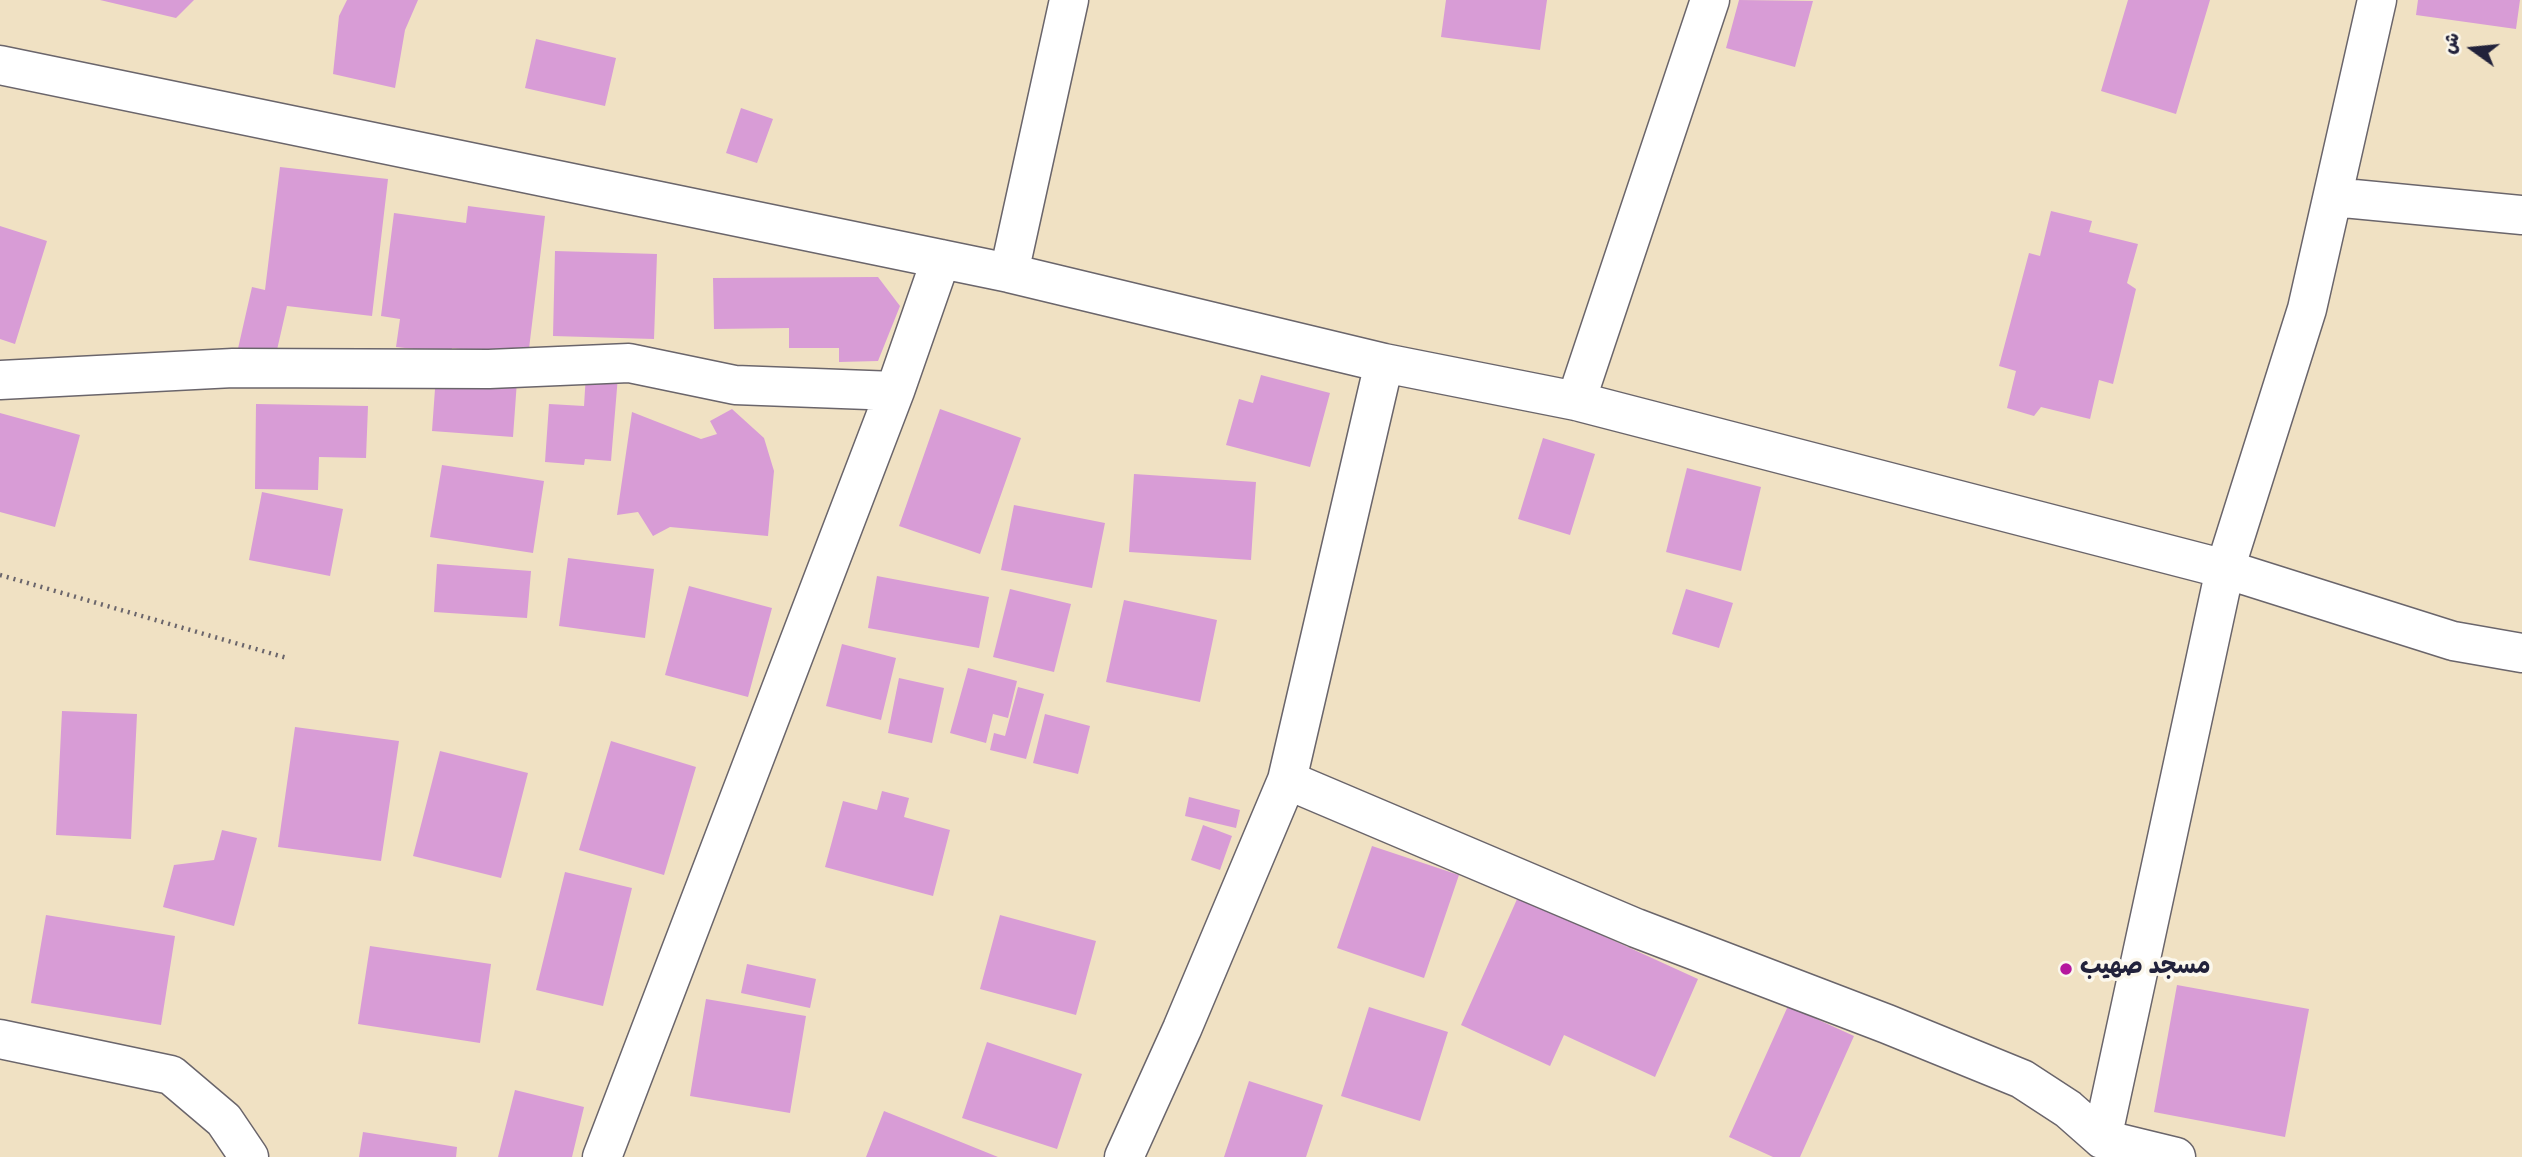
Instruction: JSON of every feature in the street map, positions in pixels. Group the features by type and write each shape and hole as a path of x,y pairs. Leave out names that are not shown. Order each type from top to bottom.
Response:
{"street":[{"path":"1009,274 1069,0"},
{"path":"1576,401 1710,0"},
{"path":"2102,1139 2225,569 2307,309 2377,0"},
{"path":"0,65 941,259 1384,363 1576,401 2225,569 2453,641 2522,653"},
{"path":"2333,197 2522,215"},
{"path":"602,1157 895,390 941,259"},
{"path":"0,380 233,368 489,369 629,363 736,384 895,390"},
{"path":"1124,1157 1182,1029 1287,780 1384,363"},
{"path":"1287,780 1636,929 1887,1024 2022,1079 2068,1109 2102,1139 2176,1157"},
{"path":"0,1039 171,1075 224,1120 249,1157"}],"path":[{"path":"0,575 287,658"}],"building":[{"path":"100,0 194,0 176,18"},
{"path":"347,0 418,0 405,30 395,88 333,74 339,16"},
{"path":"1446,0 1547,0 1540,50 1441,37"},
{"path":"1739,0 1813,1 1795,67 1726,48"},
{"path":"2128,0 2210,0 2176,114 2101,91"},
{"path":"2418,0 2520,0 2516,29 2416,15"},
{"path":"536,39 616,58 605,106 525,88"},
{"path":"741,108 773,119 757,163 726,153"},
{"path":"280,167 388,179 372,316 287,306 274,363 237,353 252,287 265,290"},
{"path":"468,206 545,216 528,357 452,348 451,353 396,347 400,319 381,316 394,213 466,223"},
{"path":"2051,211 2092,221 2089,232 2138,244 2127,283 2136,289 2113,384 2099,380 2090,419 2041,407 2034,416 2007,408 2016,371 1999,366 2029,253 2040,256"},
{"path":"0,226 47,241 15,344 0,339"},
{"path":"555,251 657,254 654,339 553,336"},
{"path":"878,277 900,306 878,361 839,362 839,348 789,348 789,328 714,329 713,278"},
{"path":"586,374 618,376 611,461 585,459 584,465 545,462 549,404 584,406"},
{"path":"436,375 517,381 513,437 432,431"},
{"path":"1261,375 1330,393 1310,467 1226,445 1239,399 1253,403"},
{"path":"256,404 368,406 366,458 319,457 318,490 255,489"},
{"path":"732,409 764,438 774,471 768,536 670,527 653,536 638,512 617,515 632,412 701,439 717,434 710,421"},
{"path":"940,409 1021,438 980,554 899,526"},
{"path":"0,413 80,435 55,527 0,512"},
{"path":"1543,438 1595,454 1570,535 1518,519"},
{"path":"442,465 544,481 533,553 430,537"},
{"path":"1687,468 1761,487 1741,571 1666,552"},
{"path":"1134,474 1256,482 1251,560 1129,552"},
{"path":"262,492 343,509 330,576 249,560"},
{"path":"1014,505 1105,523 1092,588 1001,570"},
{"path":"568,558 654,569 645,638 559,626"},
{"path":"437,564 531,571 527,618 434,612"},
{"path":"877,576 989,597 979,648 868,628"},
{"path":"689,586 772,608 748,697 665,675"},
{"path":"1010,589 1071,604 1054,672 993,657"},
{"path":"1686,589 1733,603 1719,648 1672,634"},
{"path":"1124,600 1217,620 1200,702 1106,682"},
{"path":"842,644 896,658 881,720 826,706"},
{"path":"968,668 1017,681 1008,718 993,714 986,743 950,733"},
{"path":"899,678 944,688 932,743 888,733"},
{"path":"1018,687 1044,694 1026,759 990,750 994,733 1005,736"},
{"path":"62,711 137,714 131,839 56,835"},
{"path":"1045,714 1090,726 1078,774 1033,763"},
{"path":"295,727 399,741 381,861 278,847"},
{"path":"611,741 696,767 664,875 579,850"},
{"path":"440,751 528,773 501,878 413,856"},
{"path":"882,791 909,798 904,817 950,830 933,896 825,867 843,801 877,810"},
{"path":"1189,797 1240,810 1236,828 1185,816"},
{"path":"1203,825 1232,836 1220,870 1191,860"},
{"path":"222,830 257,838 234,926 163,907 174,865 214,860"},
{"path":"1372,846 1459,875 1424,978 1337,948"},
{"path":"565,872 632,888 603,1006 536,990"},
{"path":"1518,897 1698,979 1655,1077 1564,1035 1550,1066 1461,1025"},
{"path":"46,915 175,936 161,1025 31,1003"},
{"path":"1000,915 1096,941 1076,1015 980,989"},
{"path":"370,946 491,964 480,1043 358,1024"},
{"path":"747,964 816,979 810,1008 741,993"},
{"path":"2177,985 2309,1009 2285,1137 2154,1112"},
{"path":"706,999 806,1016 790,1113 690,1096"},
{"path":"1788,1006 1854,1036 1800,1157 1773,1157 1729,1137"},
{"path":"1369,1007 1448,1032 1420,1121 1341,1096"},
{"path":"987,1042 1082,1074 1057,1149 962,1118"},
{"path":"1249,1081 1323,1105 1306,1157 1224,1157"},
{"path":"515,1090 584,1107 572,1157 498,1157"},
{"path":"884,1111 946,1136 998,1157 866,1157"},
{"path":"363,1132 457,1147 456,1157 359,1157"}],"place":[{"name":"مسجد صهيب","path":"2066,969"}]}
